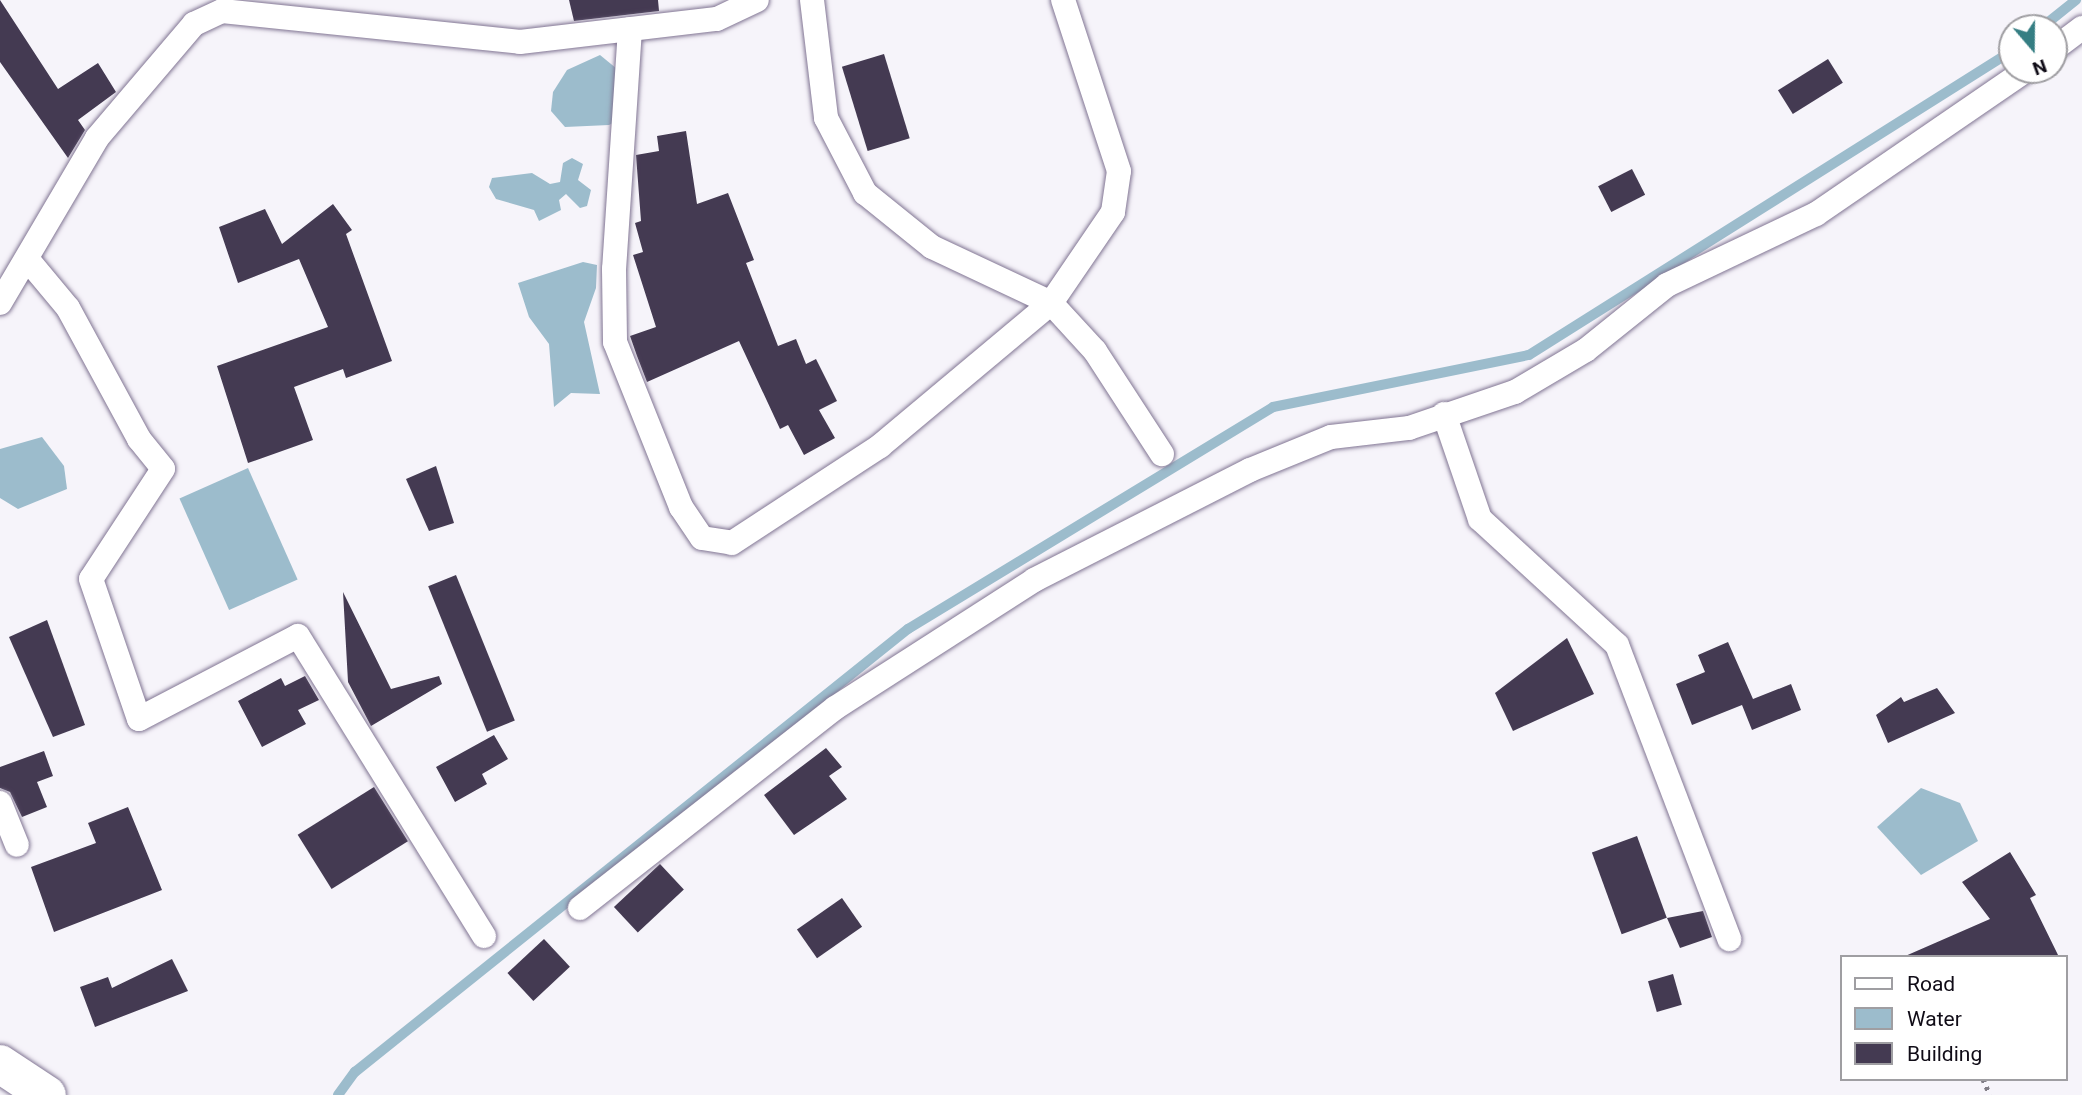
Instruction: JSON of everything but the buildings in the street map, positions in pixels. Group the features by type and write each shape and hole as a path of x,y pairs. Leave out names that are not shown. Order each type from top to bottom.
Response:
{"highway":[{"path":"0,1063 47,1095"}],"street":[{"path":"0,303 28,260 97,138 194,24 222,11 520,43 717,19 757,0"},
{"path":"812,0 827,118 865,193 932,247 1051,303 1095,352 1162,454"},
{"path":"630,29 614,269 615,342 681,507 702,538 732,543 839,474 1051,303 1113,212 1119,171 1063,0"},
{"path":"580,908 835,708 1034,580 1261,465 1331,437 1409,428 1515,392 1586,350 1667,285 1816,214 2006,84"},
{"path":"28,260 68,308 139,439 163,469 91,579 139,719 298,636 484,936"},
{"path":"1444,414 1480,519 1617,645 1729,939"},
{"path":"0,803 17,845"}],"water":[{"path":"600,55 622,73 623,118 609,125 565,127 551,111 553,92 567,70"},
{"path":"572,158 583,164 578,180 591,190 587,206 580,208 566,194 559,200 561,210 539,221 534,210 496,199 489,187 492,178 532,173 550,184 560,182 563,163"},
{"path":"583,262 597,265 596,288 584,322 600,394 571,393 554,407 549,344 529,317 518,283"},
{"path":"42,437 64,466 67,489 18,509 0,498 0,449"},
{"path":"248,468 298,579 229,610 179,499"},
{"path":"1921,788 1960,803 1978,841 1921,875 1877,827"}],"waterway":[{"path":"2058,14 2076,0"},
{"path":"338,1095 355,1072 908,629 1273,407 1529,355 1998,60"}]}
